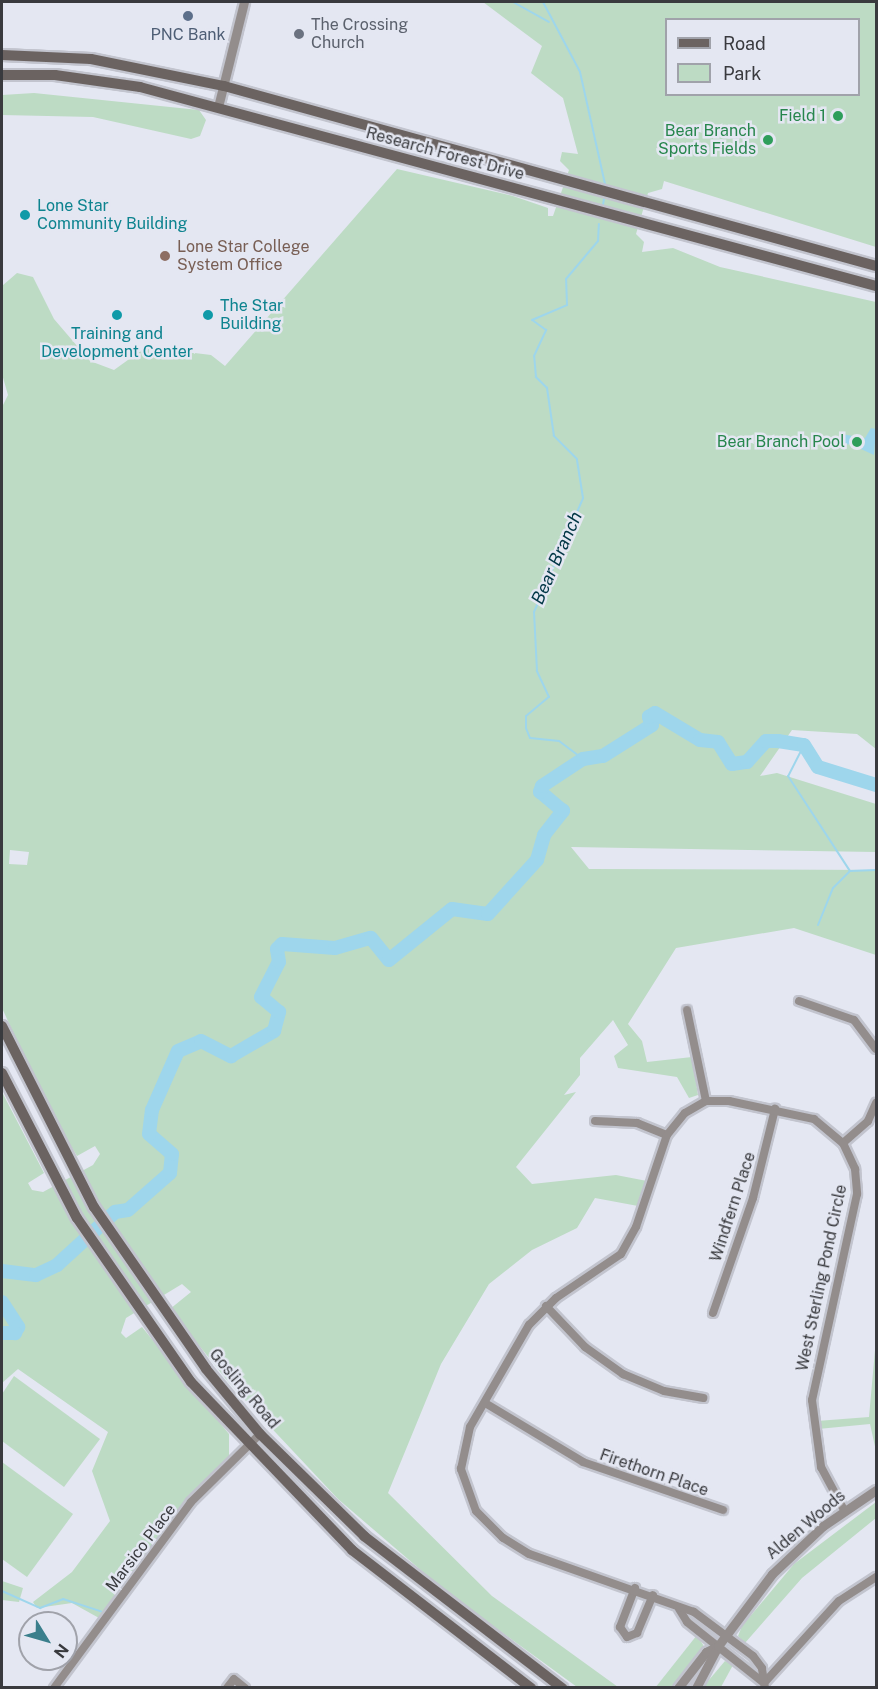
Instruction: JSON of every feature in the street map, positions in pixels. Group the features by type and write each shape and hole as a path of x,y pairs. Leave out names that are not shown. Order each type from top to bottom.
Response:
{"main road":[{"name":"Research Forest Drive","path":"2,56 91,58 224,86 876,266"},
{"name":"Research Forest Drive","path":"2,75 94,80 218,107 876,286"},
{"name":"Gosling Road","path":"2,1026 68,1161 162,1310 261,1434 364,1536 562,1688"},
{"name":"Gosling Road","path":"2,1073 50,1171 147,1322 247,1446 352,1550 531,1688"}],"street":[{"path":"218,107 244,2"},
{"path":"799,1001 854,1020 876,1048"},
{"path":"687,1010 706,1101 685,1113 667,1135 628,1245 604,1269 546,1306 529,1325 484,1403 461,1456 465,1488 483,1519 521,1550 635,1588 679,1609 764,1685"},
{"name":"West Sterling Pond Circle","path":"706,1101 775,1109 814,1119 843,1143 855,1169 857,1194 812,1400 821,1467 844,1510"},
{"path":"843,1143 868,1121 876,1103"},
{"name":"Windfern Place","path":"713,1313 753,1198 775,1109"},
{"path":"595,1120 637,1123 667,1135"},
{"path":"546,1306 585,1347 623,1374 663,1391 703,1398"},
{"name":"Firethorn Place","path":"484,1403 583,1461 723,1510"},
{"name":"Marsico Place","path":"54,1688 191,1502 261,1434"},
{"name":"Alden Woods","path":"696,1688 718,1646 772,1574 844,1510 876,1490"},
{"path":"764,1685 839,1601 876,1577"},
{"path":"635,1588 620,1627 627,1637 637,1633 653,1595"},
{"path":"679,1609 694,1612 753,1656 764,1685"},
{"name":"Alden Woods","path":"678,1688 706,1652 718,1646"},
{"path":"227,1688 234,1679 245,1688"}],"green space":[{"path":"483,2 876,2 876,247 664,181 662,189 648,193 636,234 644,242 642,252 673,248 720,267 876,302 876,749 857,734 792,730 760,776 777,773 876,804 876,852 571,847 589,869 876,870 876,955 794,928 676,948 628,1024 642,1041 647,1062 692,1057 698,1095 689,1098 677,1077 618,1068 614,1056 628,1045 613,1020 580,1058 580,1075 564,1095 576,1092 516,1167 532,1184 616,1175 647,1181 638,1206 595,1198 577,1228 532,1250 489,1284 441,1364 388,1493 492,1596 618,1687 577,1687 444,1590 338,1499 229,1383 170,1309 191,1292 182,1284 126,1318 121,1333 126,1338 142,1327 229,1434 229,1456 170,1521 99,1618 72,1603 37,1608 33,1602 72,1572 110,1521 92,1471 108,1432 18,1369 2,1383 2,1092 44,1173 28,1183 32,1190 43,1192 93,1165 100,1154 95,1146 77,1156 49,1111 2,1008 2,407 8,395 2,374 2,286 17,273 33,277 54,319 90,361 114,370 146,347 211,355 225,366 397,169 513,196 548,208 548,216 553,216 569,170 560,161 562,152 578,154 563,98 531,73 542,46","holes":["10,850 29,852 27,865 9,864"]},
{"path":"34,93 199,110 206,120 200,136 191,139 93,117 2,115 2,95"},
{"path":"876,1339 876,1451 870,1424 818,1429 817,1421 869,1417"},
{"path":"14,1376 100,1439 64,1487 2,1441 2,1394"},
{"path":"2,1462 73,1514 27,1577 2,1559"},
{"path":"876,1502 876,1518 802,1578 745,1643 738,1636 742,1626 794,1564"},
{"path":"2,1581 23,1588 19,1602 2,1600"},
{"path":"697,1635 705,1648 675,1687 655,1688"},
{"path":"725,1661 733,1665 721,1687 703,1687"}],"water":[{"name":"Bear Branch Pool","path":"871,428 876,429 874,455 850,444 838,446 841,434 865,438"}],"waterway":[{"path":"513,2 549,22"},
{"name":"Bear Branch","path":"543,2 580,72 605,184"},
{"name":"Bear Branch","path":"603,205 604,199"},
{"name":"Bear Branch","path":"583,759 559,741 530,738 526,728 526,716 549,697 537,671 534,612 583,498 577,459 554,436 547,388 536,377 534,356 546,330 532,320 567,305 566,279 598,241 599,224"},
{"path":"2,1271 36,1275 57,1265 115,1212 128,1210 170,1173 172,1154 149,1134 152,1110 178,1051 201,1041 231,1056 274,1031 279,1012 261,997 279,962 277,949 282,944 335,948 371,938 389,960 452,909 488,914 537,860 544,835 563,811 540,792 542,786 583,759 603,756 652,725 649,717 655,713 700,740 718,742 732,764 747,762 766,741 778,741 804,745 818,767 876,785"},
{"path":"804,745 788,776 850,871 876,870"},
{"path":"818,925 833,888 849,872"},
{"path":"2,1302 18,1327 15,1333 2,1333"},
{"path":"2,1591 40,1608 63,1599 101,1611"}],"place":[{"name":"PNC Bank","path":"188,16"},
{"name":"The Crossing Church","path":"299,34"},
{"name":"Field 1","path":"838,116"},
{"name":"Bear Branch Sports Fields","path":"768,140"},
{"name":"Lone Star Community Building","path":"25,215"},
{"name":"Lone Star College System Office","path":"165,256"},
{"name":"Training and Development Center","path":"117,315"},
{"name":"The Star Building","path":"208,315"},
{"name":"Bear Branch Pool","path":"857,442"}]}
